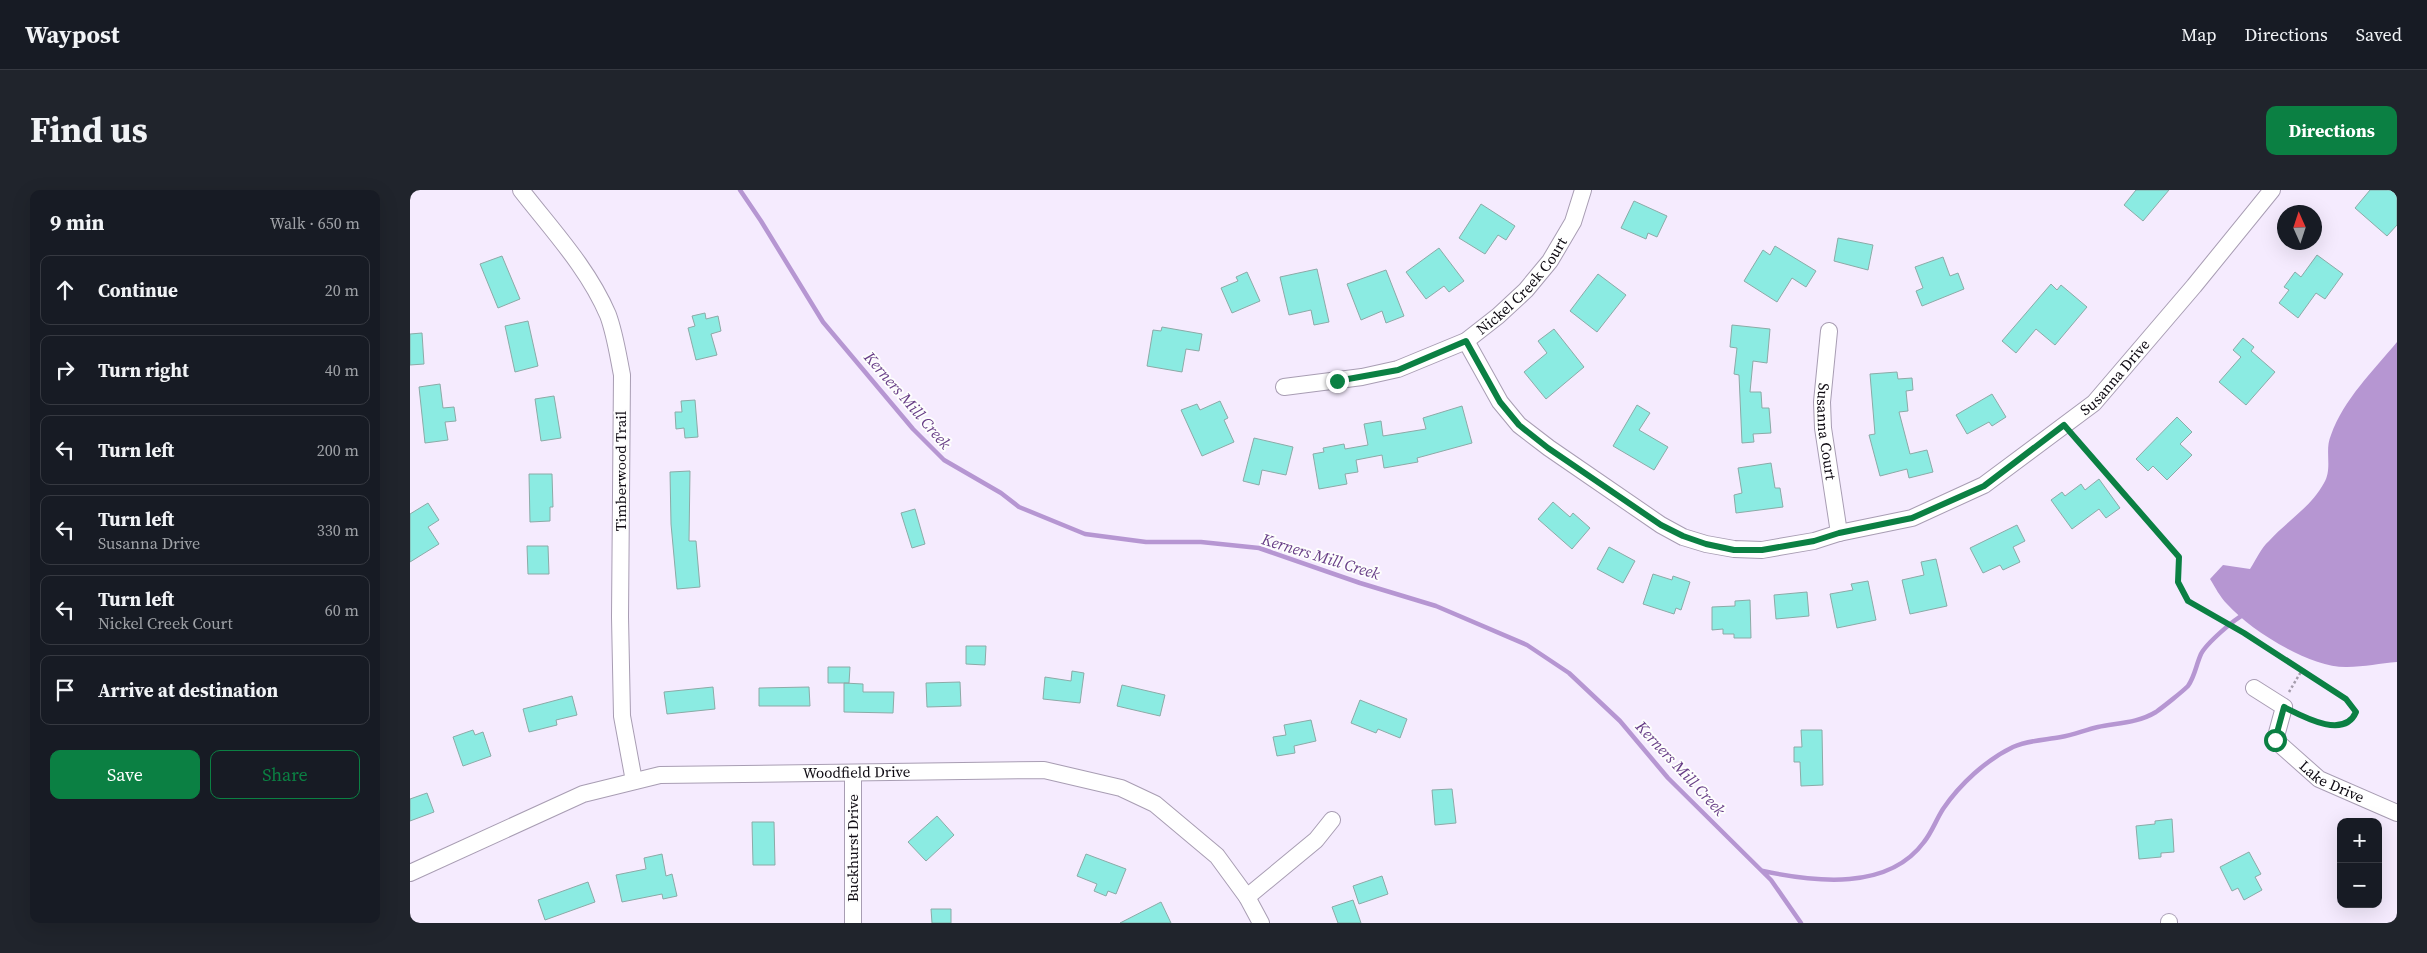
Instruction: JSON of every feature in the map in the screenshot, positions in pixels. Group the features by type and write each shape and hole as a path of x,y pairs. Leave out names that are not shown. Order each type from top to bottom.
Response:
{"street":[{"name":"Timberwood Trail","path":"521,190 592,283 608,317 617,348 622,375 620,617 622,716 634,780"},
{"name":"Nickel Creek Court","path":"1284,387 1362,377 1398,370 1466,341 1498,316 1526,290 1550,261 1573,222 1583,190"},
{"name":"Susanna Drive","path":"1466,341 1500,402 1519,425 1548,448 1661,525 1683,536 1706,544 1734,550 1762,550 1814,541 1839,533 1912,518 1984,486 2094,403 2194,286 2272,190"},
{"name":"Susanna Court","path":"1829,331 1822,402 1839,533"},
{"path":"2254,688 2284,707"},
{"name":"Lake Drive","path":"2284,707 2275,740 2319,779 2397,813"},
{"name":"Woodfield Drive","path":"410,872 584,794 660,775 1044,770 1121,788 1155,804 1217,856 1247,897 1262,923"},
{"name":"Buckhurst Drive","path":"852,773 853,923"},
{"path":"1247,897 1316,840 1332,820"}],"path":[{"path":"2064,425 2179,557 2178,582 2188,601 2238,630 2346,699 2356,712 2353,719 2345,724 2318,724 2284,707"},
{"path":"2291,688 2302,670"}],"shaded area":[{"path":"2397,342 2397,662 2353,667 2332,666 2300,655 2266,636 2224,601 2210,579 2223,565 2250,569 2266,544 2306,507 2319,492 2327,477 2329,441 2343,409"}],"building":[{"path":"2136,190 2169,190 2143,221 2124,205"},
{"path":"2370,190 2397,190 2397,225 2387,236 2355,208"},
{"path":"1634,201 1667,216 1657,237 1648,233 1646,239 1621,228"},
{"path":"1481,204 1515,226 1506,240 1498,235 1485,254 1459,238"},
{"path":"1838,238 1873,245 1868,270 1834,261"},
{"path":"1775,246 1816,271 1806,287 1792,278 1777,302 1744,281 1763,250 1770,255"},
{"path":"1439,248 1464,281 1449,292 1444,286 1426,299 1406,272"},
{"path":"2317,255 2343,274 2325,299 2316,293 2298,318 2279,303 2289,290 2284,287 2295,272 2301,277"},
{"path":"502,256 520,299 498,308 480,264"},
{"path":"1943,257 1950,276 1958,273 1964,289 1922,306 1916,291 1923,288 1915,267"},
{"path":"1317,269 1329,322 1314,325 1311,310 1289,315 1280,277"},
{"path":"1386,270 1404,316 1386,323 1382,311 1361,320 1347,284"},
{"path":"1247,272 1260,301 1232,313 1221,288 1238,281 1236,277"},
{"path":"1598,274 1626,295 1597,332 1570,311"},
{"path":"2051,284 2057,290 2061,285 2087,307 2055,345 2036,329 2016,353 2002,341"},
{"path":"705,313 706,319 718,316 721,331 711,334 717,355 696,360 688,328 695,326 692,316"},
{"path":"528,321 538,366 515,372 505,326"},
{"path":"1732,325 1770,329 1767,363 1753,361 1750,392 1761,392 1762,408 1769,408 1771,433 1753,434 1754,442 1742,443 1739,375 1734,374 1737,348 1730,347"},
{"path":"1162,327 1202,334 1199,351 1186,349 1182,372 1147,366 1153,330 1161,331"},
{"path":"1554,329 1584,367 1546,399 1524,372 1547,353 1538,341"},
{"path":"422,333 424,364 410,365 410,334"},
{"path":"2243,338 2254,347 2251,351 2275,372 2246,405 2219,382 2241,357 2233,350"},
{"path":"1897,372 1898,379 1912,378 1913,390 1906,391 1908,411 1899,412 1910,454 1927,450 1933,472 1909,478 1907,469 1880,476 1869,435 1875,434 1870,374"},
{"path":"440,384 443,408 454,407 456,421 445,422 448,440 425,443 419,387"},
{"path":"1992,394 2006,417 1992,426 1989,422 1967,434 1956,415"},
{"path":"554,396 561,438 541,441 535,399"},
{"path":"695,400 698,437 685,438 684,428 676,429 675,412 682,412 681,401"},
{"path":"1220,401 1228,418 1224,420 1234,442 1202,456 1181,410 1197,404 1200,410"},
{"path":"1637,405 1650,413 1639,430 1668,447 1654,470 1613,446"},
{"path":"1462,406 1472,443 1417,458 1418,462 1384,468 1382,455 1356,460 1358,472 1345,474 1347,484 1319,489 1313,454 1324,452 1323,448 1344,444 1345,449 1368,445 1364,424 1381,421 1383,436 1426,429 1423,418"},
{"path":"2177,417 2192,432 2180,444 2192,455 2167,480 2153,466 2148,471 2136,459"},
{"path":"1254,438 1293,447 1286,475 1262,470 1259,485 1243,481"},
{"path":"1771,463 1775,488 1780,488 1783,507 1736,513 1734,495 1742,493 1738,468"},
{"path":"690,471 689,541 696,541 700,587 677,589 671,524 670,472"},
{"path":"529,474 552,474 553,507 550,507 550,521 530,522"},
{"path":"2099,479 2120,508 2106,518 2099,509 2072,529 2051,500 2062,492 2065,496 2081,484 2085,490"},
{"path":"1553,502 1570,517 1573,513 1590,528 1572,549 1538,519"},
{"path":"428,503 439,520 428,527 439,544 410,562 410,514"},
{"path":"915,509 925,544 912,548 901,513"},
{"path":"2017,525 2025,541 2013,547 2020,562 2003,570 2000,565 1983,573 1970,548"},
{"path":"527,546 548,546 549,574 528,574"},
{"path":"1609,547 1635,561 1623,583 1597,569"},
{"path":"1936,559 1947,606 1910,614 1902,580 1924,575 1921,562"},
{"path":"1653,574 1672,580 1673,576 1690,582 1681,610 1676,608 1674,614 1643,604"},
{"path":"1868,581 1876,620 1837,628 1830,594 1853,590 1851,584"},
{"path":"1807,592 1809,616 1776,619 1774,595"},
{"path":"1750,600 1751,638 1734,638 1734,634 1723,634 1723,629 1712,630 1712,607 1735,606 1735,601"},
{"path":"966,646 986,646 985,665 966,664"},
{"path":"828,667 850,667 849,683 828,683"},
{"path":"1072,671 1084,673 1080,703 1043,699 1045,677 1071,681"},
{"path":"960,682 961,706 927,707 926,683"},
{"path":"844,683 863,684 863,692 894,692 893,713 844,712"},
{"path":"1122,685 1165,695 1160,716 1117,706"},
{"path":"713,687 715,709 667,714 664,692"},
{"path":"809,687 810,706 759,706 759,688"},
{"path":"572,696 577,715 556,720 557,725 529,732 523,709"},
{"path":"1360,700 1407,719 1400,738 1378,729 1376,733 1351,723"},
{"path":"1311,720 1316,741 1294,746 1295,753 1277,756 1273,737 1286,735 1284,725"},
{"path":"473,730 475,735 483,732 491,756 463,766 453,737"},
{"path":"1801,730 1822,730 1823,785 1801,786 1800,762 1794,762 1794,747 1802,747"},
{"path":"1452,789 1456,823 1435,825 1432,790"},
{"path":"427,793 434,812 410,821 410,799"},
{"path":"937,816 954,835 926,861 908,842"},
{"path":"2172,819 2174,852 2161,853 2161,857 2139,859 2136,826 2155,824 2155,821"},
{"path":"752,822 774,822 775,865 753,865"},
{"path":"2249,852 2261,874 2255,877 2262,890 2244,900 2238,888 2232,891 2220,867"},
{"path":"662,854 666,876 672,874 677,896 663,899 662,894 622,902 616,875 646,869 644,858"},
{"path":"1086,854 1126,869 1116,894 1108,891 1106,896 1094,891 1097,884 1077,876"},
{"path":"1382,876 1388,894 1359,904 1353,886"},
{"path":"588,882 595,902 545,920 538,900"},
{"path":"1353,900 1361,923 1338,923 1332,907"},
{"path":"1161,902 1171,923 1120,923"},
{"path":"931,909 951,909 951,923 932,923"}],"waterway":[{"name":"Kerners Mill Creek","path":"740,190 823,322 913,429 944,460 1001,493 1019,507 1085,534 1146,542 1201,542 1259,548 1360,583 1436,606 1527,645 1569,673 1620,721 1668,778 1771,880 1801,923"},
{"path":"1763,871 1827,880 1871,876 1891,869 1909,858 1924,842 1943,809 1957,791 1983,766 2003,752 2025,743 2135,721 2156,712 2188,686 2201,654 2208,644 2245,614"}],"route":[{"path":"1337,381 1398,370 1466,341 1500,402 1519,425 1548,448 1661,525 1683,536 1706,544 1734,550 1762,550 1814,541 1839,533 1912,518 1984,486 2064,425 2179,557 2178,582 2188,601 2244,633 2346,699 2356,712 2353,719 2345,724 2318,724 2284,707 2275,740"}]}
